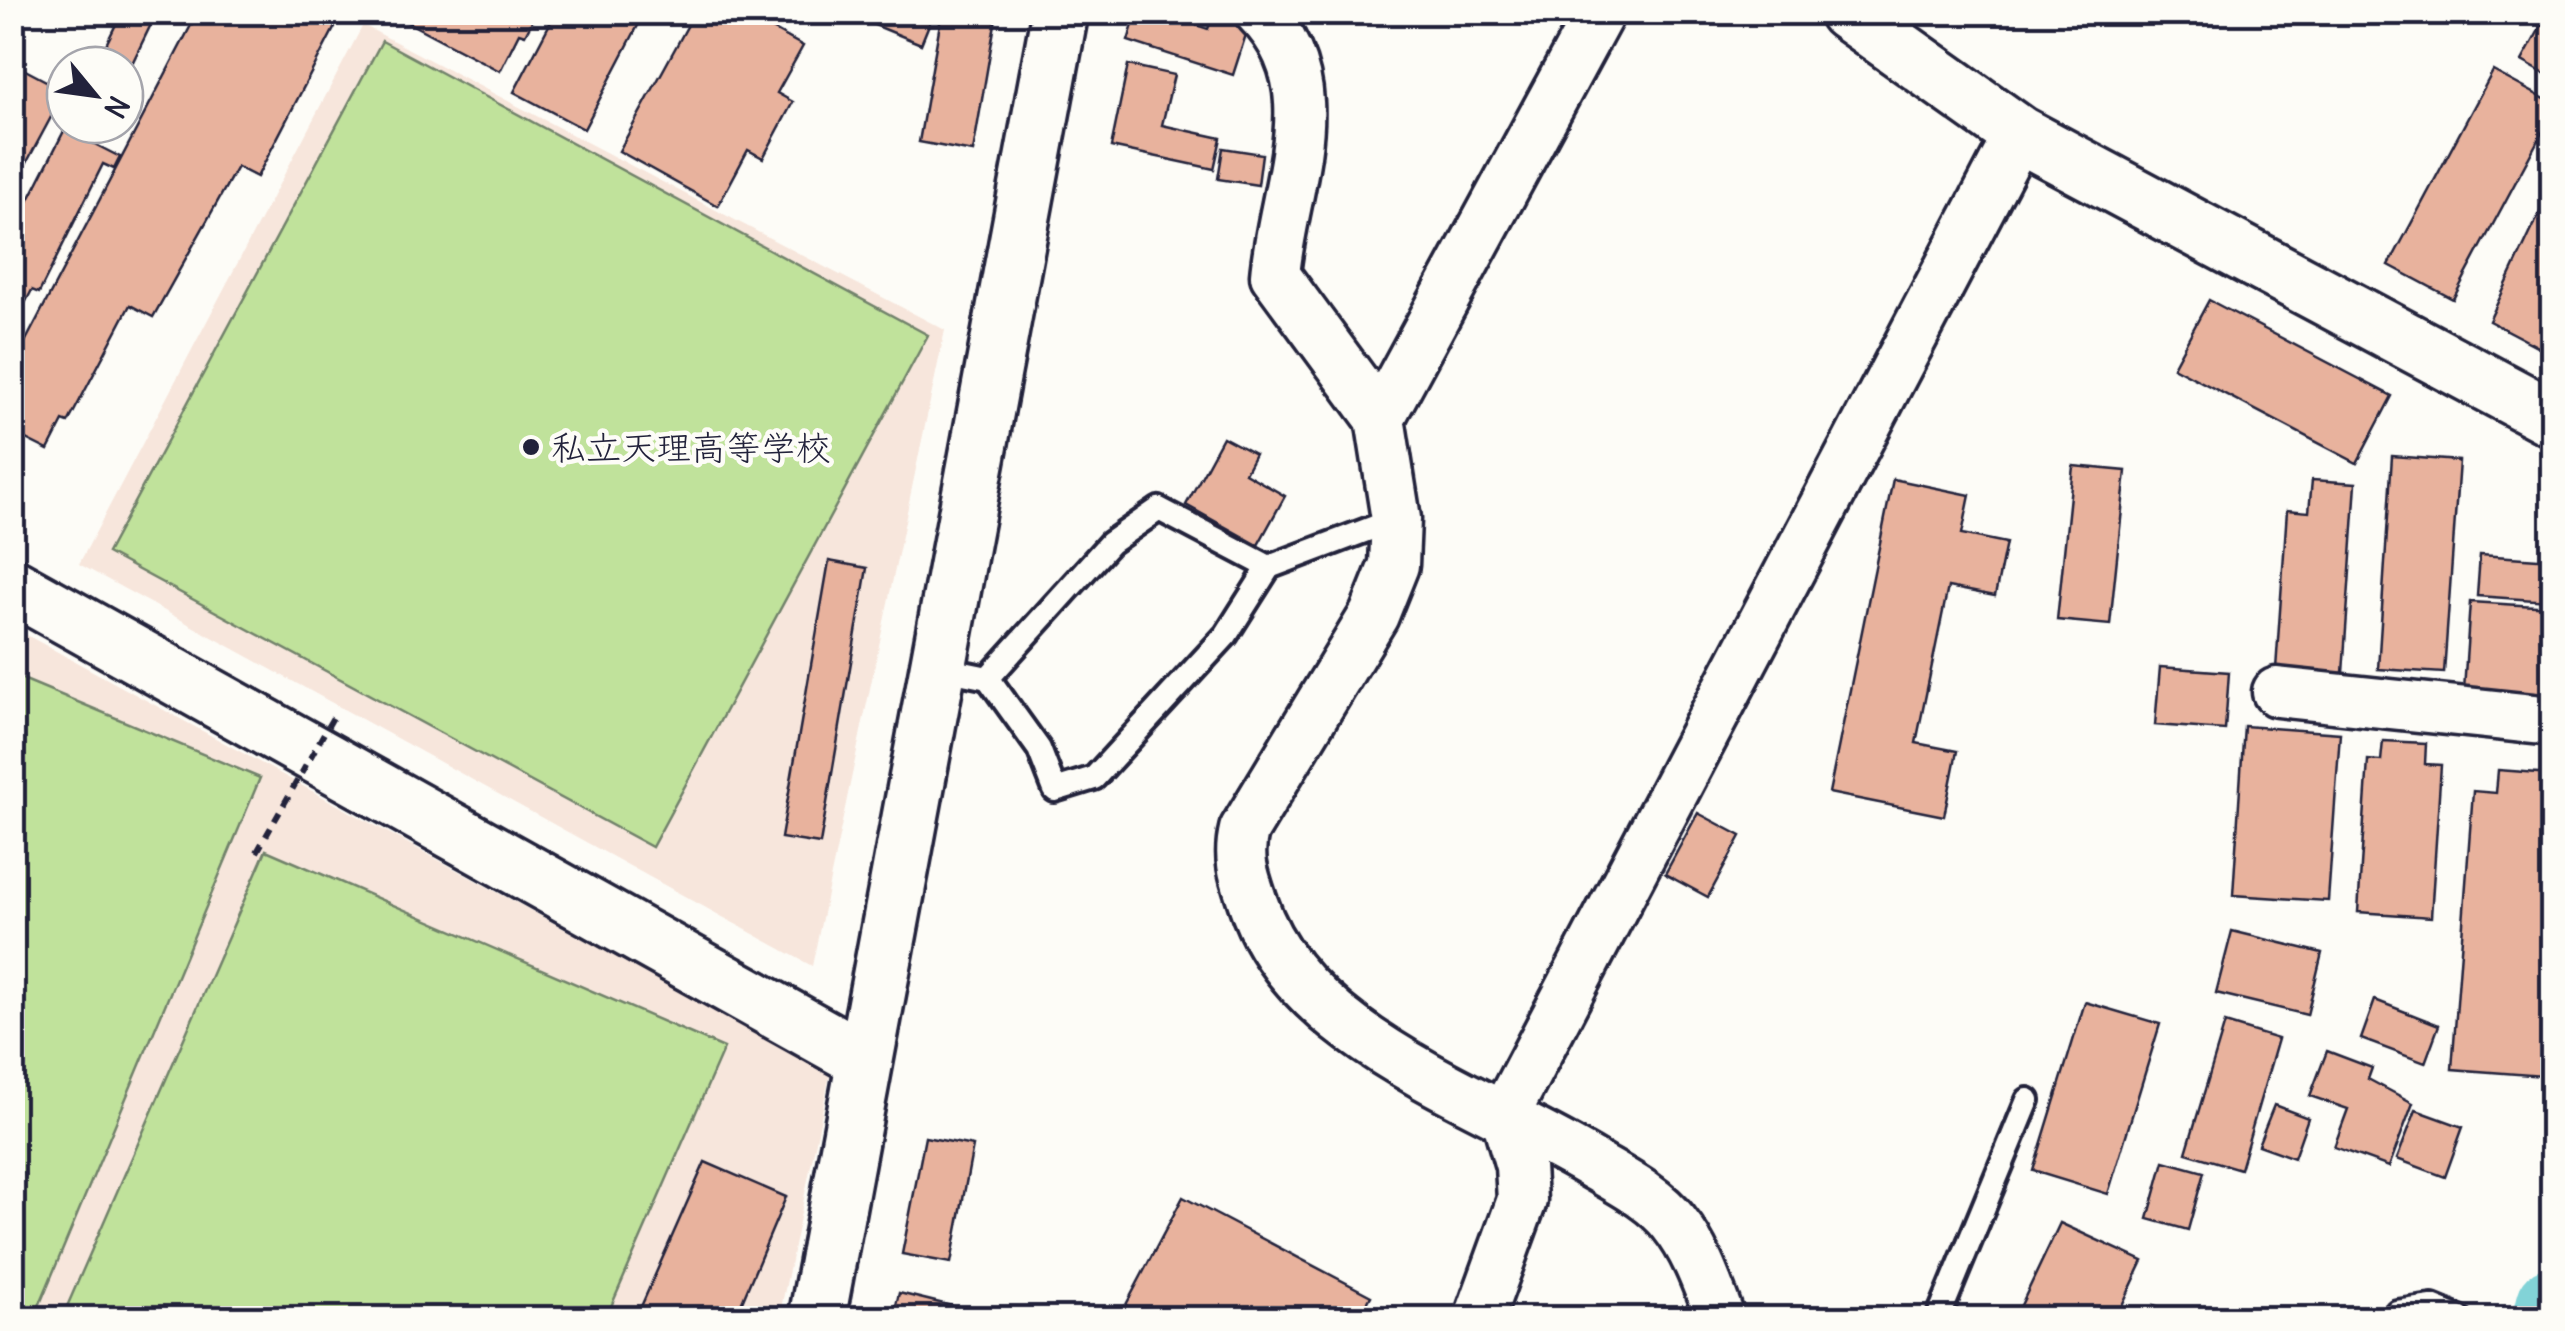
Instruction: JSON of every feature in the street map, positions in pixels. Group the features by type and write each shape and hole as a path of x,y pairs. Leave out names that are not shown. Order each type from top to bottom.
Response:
{"street":[{"path":"817,1318 864,1060 962,673 1060,12"},
{"path":"1259,12 1291,51 1299,85 1298,133 1276,274 1380,418 1396,519 1394,566 1374,614 1244,830 1238,856 1262,928 1319,1005 1376,1048 1505,1114 1632,1188 1674,1222 1704,1274 1720,1318"},
{"path":"1380,418 1600,12"},
{"path":"1847,12 2019,134 2552,418"},
{"path":"1480,1318 1524,1184 1505,1114 2019,134"},
{"path":"12,586 864,1060"},
{"path":"2278,692 2552,722"}],"lane":[{"path":"1269,567 1159,509 1110,543 962,673 1039,749 1055,790 1094,778 1226,634 1269,567 1396,519"},
{"path":"1938,1318 2028,1100"},
{"path":"2394,1318 2397,1312 2432,1308 2459,1318"}],"path":[{"path":"256,852 336,712"}],"shaded area":[{"name":"私立天理高等学校","path":"363,25 945,330 812,966 79,564"},
{"path":"12,627 830,1074 779,1318 13,1318"}],"green space":[{"name":"私立天理高等学校","path":"382,41 928,335 652,847 107,553"},
{"path":"13,675 260,778 34,1318 12,1318"},
{"path":"266,850 724,1048 606,1318 62,1318"}],"building":[{"path":"122,12 157,12 141,45 106,45"},
{"path":"198,12 331,12 340,17 257,177 237,167 153,317 130,305 68,423 63,421 48,450 12,432 12,367 128,145 145,145 145,113"},
{"path":"388,12 537,12 525,35 519,33 500,71"},
{"path":"556,12 645,12 584,129 514,92"},
{"path":"695,12 742,12 803,46 777,93 793,102 763,158 748,150 718,206 619,151"},
{"path":"843,12 934,12 921,44"},
{"path":"942,12 997,12 973,152 919,142"},
{"path":"1137,12 1187,12 1184,21 1208,29 1214,12 1251,19 1233,75 1128,41"},
{"path":"2552,12 2552,78 2522,61"},
{"path":"12,63 45,80 45,128 12,190"},
{"path":"1128,65 1174,75 1162,125 1221,138 1214,169 1111,147"},
{"path":"2493,71 2552,103 2552,114 2453,299 2389,265"},
{"path":"57,145 96,145 120,157 114,169 103,164 39,293 32,290 12,328 12,233"},
{"path":"1223,148 1262,154 1258,185 1218,179"},
{"path":"2552,187 2552,354 2489,321"},
{"path":"2209,300 2392,396 2357,463 2173,367"},
{"path":"1223,437 1255,454 1245,473 1285,496 1258,545 1186,505"},
{"path":"2392,456 2459,461 2444,673 2378,669"},
{"path":"2073,466 2126,471 2110,625 2057,620"},
{"path":"1893,479 1970,495 1962,534 2006,543 1995,596 1948,587 1916,743 1957,751 1944,816 1829,793"},
{"path":"2312,480 2356,483 2343,673 2276,669 2287,510 2309,512"},
{"path":"2480,555 2552,560 2549,601 2477,596"},
{"path":"829,561 867,568 820,844 781,838"},
{"path":"2470,602 2552,607 2552,696 2464,690"},
{"path":"2160,667 2229,672 2225,730 2155,725"},
{"path":"2244,726 2340,733 2328,901 2233,895"},
{"path":"2383,741 2426,743 2425,764 2441,765 2431,917 2358,912 2368,760 2381,761"},
{"path":"2498,770 2551,774 2552,950 2543,1076 2452,1069 2473,791 2496,793"},
{"path":"1698,813 1741,836 1708,897 1665,874"},
{"path":"2232,931 2322,953 2307,1015 2216,993"},
{"path":"2375,1000 2439,1025 2425,1063 2361,1039"},
{"path":"2085,1002 2160,1024 2108,1194 2033,1171"},
{"path":"2225,1023 2278,1039 2240,1169 2186,1153"},
{"path":"2327,1051 2372,1068 2368,1079 2413,1103 2389,1167 2334,1147 2348,1109 2310,1096"},
{"path":"2274,1105 2308,1118 2294,1158 2258,1145"},
{"path":"2416,1110 2463,1127 2445,1177 2397,1159"},
{"path":"925,1137 973,1146 951,1263 902,1254"},
{"path":"2164,1161 2204,1172 2188,1230 2148,1219"},
{"path":"705,1162 786,1197 735,1318 636,1318"},
{"path":"1183,1197 1371,1296 1359,1318 1119,1318"},
{"path":"2060,1223 2143,1261 2116,1318 2015,1318"},
{"path":"899,1293 952,1306 948,1318 893,1318"},
{"path":"2154,1305 2184,1318 2148,1318"}],"waterway":[{"path":"2548,1318 2552,1302"}],"place":[{"name":"私立天理高等学校","path":"531,447"}]}
